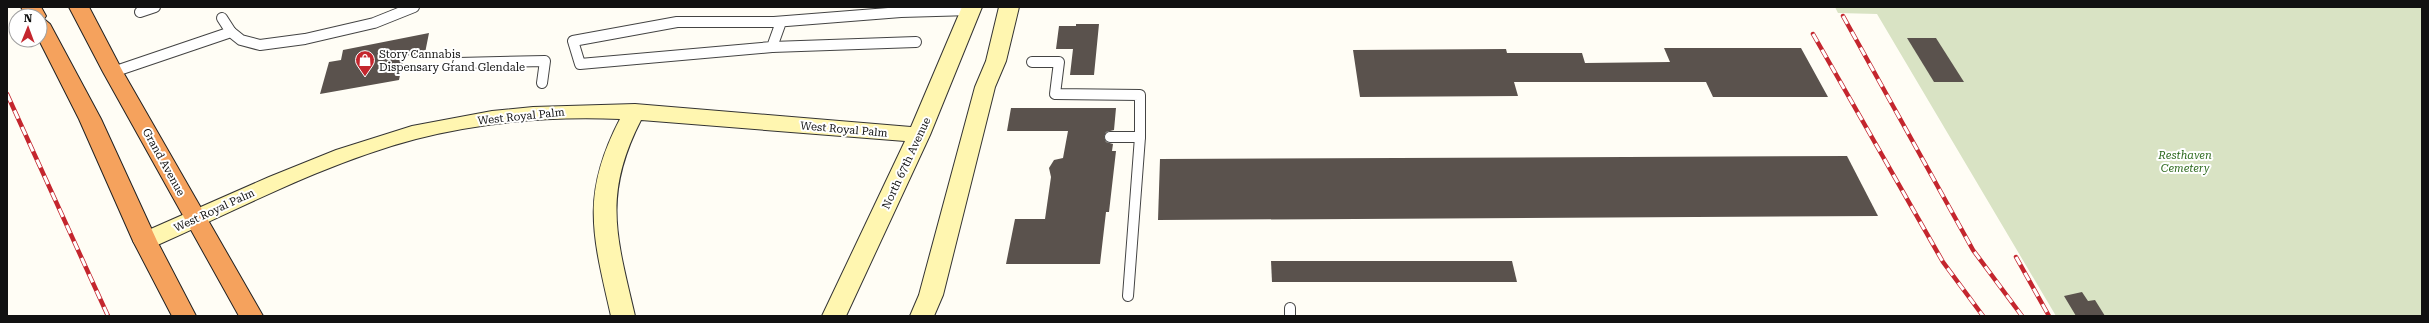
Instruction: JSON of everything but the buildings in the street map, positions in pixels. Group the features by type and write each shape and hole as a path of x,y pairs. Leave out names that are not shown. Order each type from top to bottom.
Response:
{"highway":[{"name":"Grand Avenue","path":"79,7 113,72 251,316"},
{"path":"48,39 90,119 145,241 184,316"}],"main road":[{"path":"928,309 985,87 996,61 1009,7"},
{"name":"North 67th Avenue","path":"834,316 919,135 971,8"},
{"name":"West Royal Palm","path":"145,241 322,163 414,132 460,123 521,115 570,111 635,111 919,135"},
{"path":"623,316 603,214 606,184 613,157 635,111"}],"lane":[{"path":"140,12 155,7"},
{"path":"222,18 231,32 241,40 260,45 305,39 374,23 414,7"},
{"path":"916,42 772,48 580,64 573,41 655,24 692,21 781,22 840,18 869,12 971,8"},
{"path":"772,48 781,22"},
{"path":"113,72 231,32"},
{"path":"458,63 545,61 542,83"},
{"path":"1032,62 1059,62 1055,94 1140,95 1140,137 1128,296"},
{"path":"1110,137 1140,137"}],"green space":[{"name":"Resthaven Cemetery","path":"1835,7 2422,7 2422,316 2056,316 1877,14 1838,13"}],"railway":[{"path":"1843,16 1973,250 2022,316"},
{"path":"1813,34 1943,262 1983,316"},
{"path":"7,94 108,316"},
{"path":"2016,257 2049,316"}],"place":[{"name":"Story Cannabis Dispensary Grand Glendale","path":"365,77"}]}
